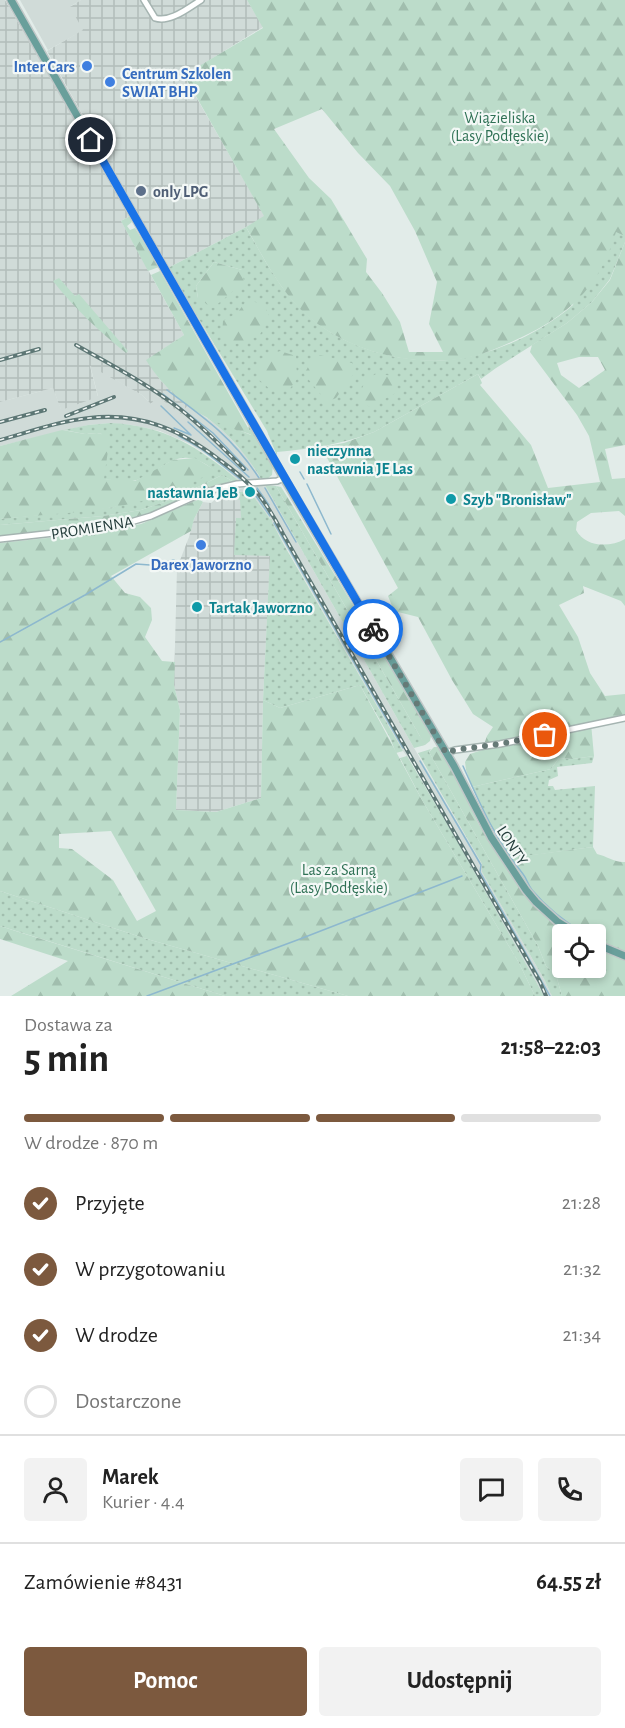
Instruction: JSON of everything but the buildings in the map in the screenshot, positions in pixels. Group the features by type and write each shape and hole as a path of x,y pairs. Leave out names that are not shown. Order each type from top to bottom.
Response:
{"main road":[{"name":"LONTY","path":"11,0 284,478 457,771 483,823 526,890 548,913 563,924"},
{"path":"606,948 625,956"}],"street":[{"path":"144,0 155,18 161,20 201,0"},
{"name":"PROMIENNA","path":"0,540 117,526 151,516 216,489 237,484 277,481 284,478"},
{"path":"446,753 625,718"}],"shaded area":[{"path":"0,0 5,0 130,216 121,221 184,335 147,360 161,381 188,405 181,414 157,396 151,404 142,395 90,366 98,397 61,410 53,388 0,402"},
{"path":"20,0 81,0 71,6 84,30 48,50"},
{"path":"81,0 247,0 263,27 184,76 265,217 168,268 47,51 83,30 70,7"},
{"path":"90,365 142,395 151,404 156,396 185,409 188,405 227,435 247,457 261,479 239,481 214,459 190,444 160,431 132,425 110,423 88,425 0,446 0,402 53,388 61,409 98,396"},
{"path":"265,485 482,864 482,872 552,996 544,996 415,767 403,751 270,519 254,497 251,500 237,489"},
{"path":"222,497 253,502 263,519 272,519 263,700 261,798 216,812 176,810 180,710 174,685 177,568 194,519 203,502 211,503"}],"green space":[{"name":"Wiązieliska (Lasy Podłęskie)","path":"247,0 625,0 625,236 616,232 601,268 581,296 569,308 539,328 505,345 475,356 455,360 413,360 371,351 332,333 315,322 293,302 260,252 246,227 264,216 184,75 263,28","holes":["322,109 358,153 390,186 415,231 437,282 429,324 443,352 409,352 400,322 366,272 367,259 331,199 309,178 274,129"]},
{"path":"625,98 625,242 610,279 592,302 567,323 481,379 478,374 374,432 327,445 277,452 277,456 267,431 168,268 246,227 287,294 319,325 353,344 372,351 430,361 465,358 515,342 546,325 573,305","holes":["214,262 242,270 198,298 196,286"]},
{"path":"130,216 132,222 127,226 130,230 135,228 159,267 148,271 121,221"},
{"path":"625,242 625,445 605,449 612,479 625,478 625,516 619,511 591,513 577,522 576,530 580,536 591,543 605,545 625,539 625,606 621,601 583,586 584,593 559,605 578,637 590,673 605,696 625,694 625,714 591,723 594,756 559,758 551,769 472,787 465,762 470,754 482,750 493,727 473,714 418,617 394,611 388,596 398,588 326,456 321,451 309,449 344,443 374,432 478,374 482,383 480,385 531,445 548,488 600,482 589,436 577,415 530,352 532,345 567,323 592,302 610,280","holes":["579,357 598,357 605,370 579,388 561,375 557,363"]},
{"path":"214,262 242,270 244,282 213,308 198,298 196,286"},
{"path":"160,271 252,435 210,419 189,406 169,389 146,360 184,335 151,275"},
{"path":"59,278 75,296 79,294 128,351 126,353 69,301 53,281"},
{"path":"248,299 265,306 270,318 259,336 230,346 222,335 223,321 237,313"},
{"path":"280,351 296,356 297,379 289,390 272,391 257,378 258,360"},
{"path":"320,355 352,363 353,375 336,398 327,402 304,374 311,362"},
{"path":"376,374 397,376 396,393 369,407 357,397 367,379"},
{"path":"206,417 251,435 248,427 251,425 273,465 272,475 267,479 261,479 237,445"},
{"path":"110,423 147,428 180,440 210,458 239,481 232,481 222,475 176,498 141,510 103,516 0,525 0,519 114,507 214,470 192,458 183,458 174,460 137,480 104,479 102,434 64,430"},
{"path":"62,430 110,436 104,479 135,481 173,460 195,458 215,470 163,495 137,502 110,508 0,519 0,446"},
{"path":"222,475 232,481 133,519 84,528 0,537 0,525 103,516 141,510 176,498"},
{"path":"265,485 276,486 425,745 414,748"},
{"path":"276,486 283,490 420,715 431,736 430,741 425,745"},
{"path":"237,489 251,499 254,497 272,519 284,545 403,751 396,753 360,685 280,708 263,700 270,556 234,555 236,518 241,518 240,500 222,497"},
{"name":"Las za Sarną (Lasy Podłęskie)","path":"199,499 203,502 194,519 191,531 111,576 125,593 140,597 151,608 152,620 145,637 162,661 175,662 174,685 180,710 176,810 216,812 261,798 263,700 280,708 360,685 422,800 519,963 535,996 348,996 147,939 0,891 0,543 95,533 141,524","holes":["111,831 156,911 137,921 113,880 72,849 59,848 59,834"]},
{"path":"434,747 438,747 454,773 479,824 501,859 593,847 597,854 625,862 625,996 562,996 557,978 606,978 606,924 552,924 552,971 546,966 538,946 429,752"},
{"path":"431,749 429,752 538,946 546,966 552,971 552,978 557,978 562,996 552,996 482,872 482,864 418,753"},
{"path":"407,756 544,996 535,996 519,963 422,800 400,758"},
{"path":"594,756 592,763 557,767 558,776 549,780 548,786 553,786 555,790 595,786 593,847 511,858 487,819 472,787 551,769 559,758"},
{"path":"0,891 147,939 348,996 225,996 0,926"},
{"path":"0,926 225,996 11,996 68,961 0,939"}],"waterway":[{"path":"167,390 228,440 259,478"},
{"path":"163,394 213,433 248,470"},
{"path":"161,406 191,435 174,428"},
{"path":"188,422 249,477"},
{"path":"179,436 200,448 240,479"},
{"path":"300,472 304,479"},
{"path":"307,484 331,534"},
{"path":"257,488 269,505"},
{"path":"265,488 296,542"},
{"path":"256,496 270,516"},
{"path":"274,523 403,748"},
{"path":"0,642 136,564 150,565 174,560"},
{"path":"420,761 481,865 480,872 550,996"},
{"path":"463,766 497,835 532,890 569,924"},
{"path":"147,996 462,876"}],"railway":[{"path":"76,345 168,400 197,423 244,469"},
{"path":"0,360 39,349"},
{"path":"66,416 114,397"},
{"path":"0,422 45,410"},
{"path":"0,440 78,419 108,417 143,421 191,440 241,477 259,495 275,519 546,996"}],"way so far":[{"path":"373,629 446,753 545,735"}],"place":[{"name":"Inter Cars","path":"87,66"},
{"name":"Centrum Szkolen SWIAT BHP","path":"110,82"},
{"name":"only LPG","path":"141,191"},
{"name":"nieczynna nastawnia JE Las","path":"295,459"},
{"name":"nastawnia JeB","path":"250,492"},
{"name":"Szyb \"Bronisław\"","path":"451,499"},
{"name":"Darex Jaworzno","path":"201,545"},
{"name":"Tartak Jaworzno","path":"197,607"}],"route":[{"path":"91,140 373,629"}]}
